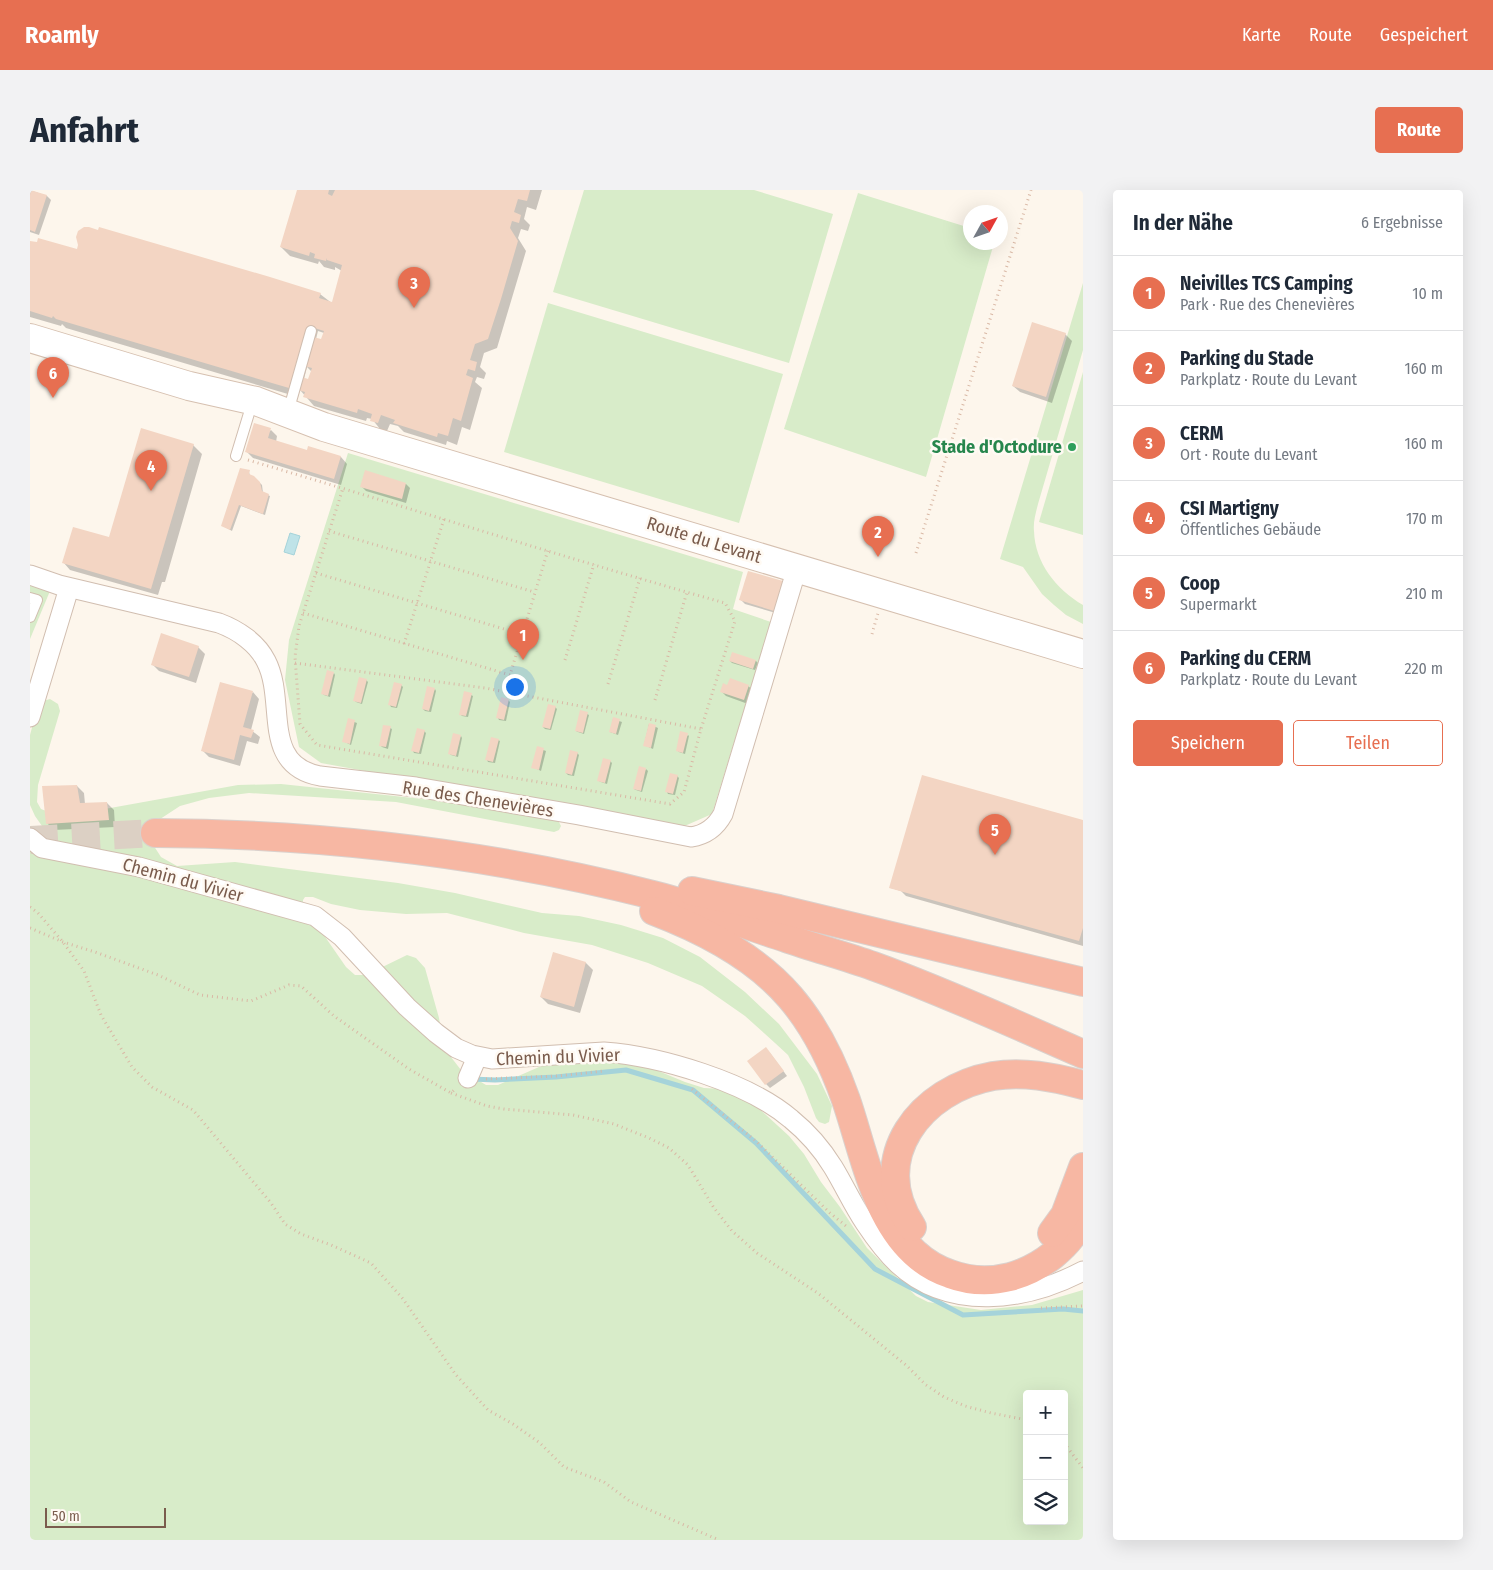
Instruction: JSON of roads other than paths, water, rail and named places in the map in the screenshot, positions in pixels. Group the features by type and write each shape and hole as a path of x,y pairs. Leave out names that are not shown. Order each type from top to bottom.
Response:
{"highway":[{"path":"155,833 267,835 356,842 440,852 552,872 655,895 872,966 957,999 1083,1054"},
{"path":"552,872 642,882 724,897 1083,982"},
{"path":"552,872 672,918 709,935 749,960 776,982 799,1009 826,1051 846,1100 885,1213 905,1244 924,1262 948,1274 967,1279 994,1279 1015,1275 1040,1264 1063,1247 1083,1216"},
{"path":"785,938 1083,1072"},
{"path":"1083,1085 1042,1076 1004,1074 972,1081 953,1089 929,1105 908,1130 897,1159 896,1186 900,1203 907,1218 917,1233 931,1246 947,1256 957,1259 978,1263 995,1263 1014,1259 1031,1251 1052,1233 1068,1208 1083,1167"}],"street":[{"name":"Route du Levant","path":"30,338 189,386 256,401 286,416"},
{"name":"Route du Levant","path":"189,386 250,410 286,416 324,427 1083,654"},
{"name":"Rue des Chenevières","path":"69,588 219,623 233,628 244,636 266,659 271,672 279,732 284,751 292,762 308,773 416,787 579,815 691,837 703,834 712,828 723,814 797,568"},
{"path":"30,575 69,588 30,717"},
{"name":"Chemin du Vivier","path":"30,838 42,848 139,868 315,916 342,937 422,1023 456,1048 477,1057 498,1059 604,1052 641,1056 690,1070 759,1098 791,1119 817,1145 833,1167 865,1223 889,1255 920,1279 951,1292 981,1297 1003,1297 1044,1287 1083,1271"},
{"path":"468,1078 477,1057"}],"lane":[{"path":"286,416 311,331"},
{"path":"236,456 250,410"},
{"path":"30,598 37,600 30,618"}],"water":[{"path":"290,533 300,536 294,555 284,552"}],"waterway":[{"path":"472,1079 495,1080 556,1077 626,1070 693,1090 756,1143 875,1269 963,1315 1063,1309 1083,1311"}],"tunnel":[{"path":"30,840 155,833"}],"place":[{"name":"CERM","path":"414,308"},
{"name":"Parking du CERM","path":"53,398"},
{"name":"Stade d'Octodure","path":"1072,447"},
{"name":"CSI Martigny","path":"151,491"},
{"name":"Parking du Stade","path":"878,557"},
{"name":"Neivilles TCS Camping","path":"523,660"},
{"name":"Coop","path":"995,855"}]}
